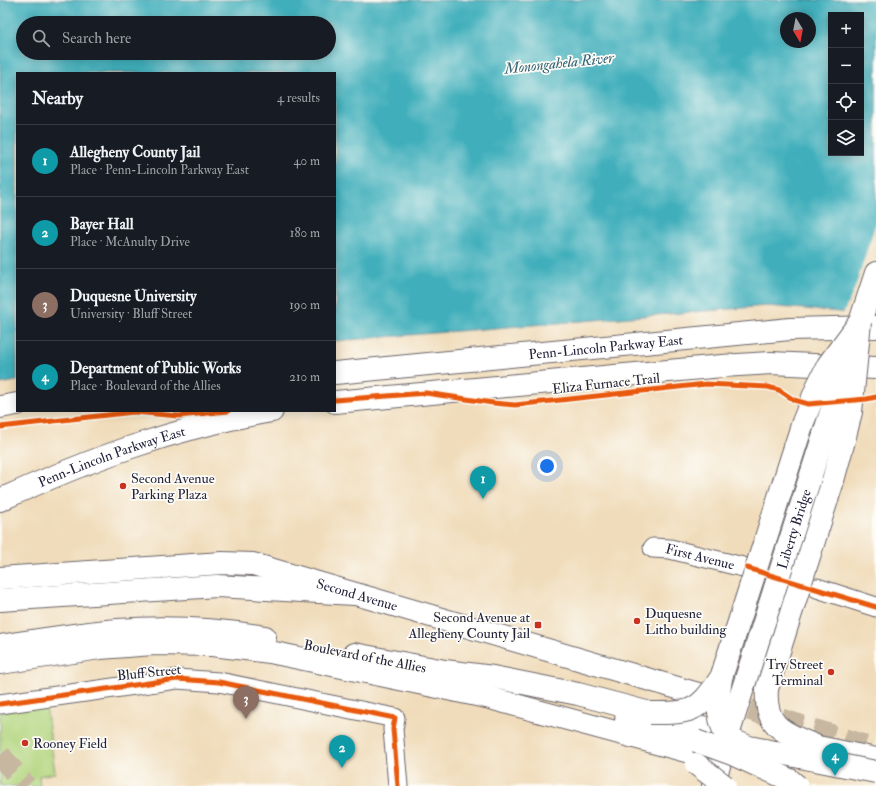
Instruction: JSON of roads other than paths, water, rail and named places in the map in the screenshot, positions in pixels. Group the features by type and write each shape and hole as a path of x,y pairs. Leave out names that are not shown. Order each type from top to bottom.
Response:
{"main road":[{"name":"Liberty Bridge","path":"719,783 727,731 868,324 876,273"},
{"name":"Penn-Lincoln Parkway East","path":"336,373 790,329 868,324"},
{"path":"727,731 721,724 718,711 721,678 803,422 828,365 868,324"},
{"path":"818,747 783,731 773,722 766,705 767,689 832,484 850,412 868,324"},
{"path":"668,341 810,340 876,342"},
{"path":"336,402 771,363 876,358"},
{"path":"771,363 876,368"},
{"path":"0,407 16,404"},
{"name":"Penn-Lincoln Parkway East","path":"0,500 74,467 143,442 213,422 267,412"},
{"name":"Second Avenue","path":"0,578 243,563 263,567 705,696"},
{"path":"0,600 217,586 354,594"},
{"name":"Boulevard of the Allies","path":"0,646 118,630 174,628 234,632 445,671 493,677 578,694 727,731 789,744 818,747 876,759"},
{"name":"Boulevard of the Allies","path":"0,663 100,648 153,644 212,645 270,652 486,697 541,711 647,742 695,753"},
{"path":"445,671 653,727 695,753 732,768 764,786"},
{"path":"650,713 676,713 691,710 703,703 721,678"},
{"name":"Boulevard of the Allies","path":"727,731 732,740 749,747 876,772"},
{"path":"695,753 719,783"},
{"path":"695,753 732,754 790,780 797,786"}],"street":[{"name":"First Avenue","path":"653,548 670,549 747,568"},
{"path":"818,588 876,607"},
{"name":"Bluff Street","path":"0,704 177,679 219,682 395,718 393,729 398,786"}],"water":[{"name":"Monongahela River","path":"0,0 876,0 876,315 767,306 336,341 336,72 16,72 16,381 0,384"}],"tunnel":[{"path":"718,700 876,749"},
{"path":"0,755 26,786"}],"place":[{"name":"Second Avenue Parking Plaza","path":"123,486"},
{"name":"Allegheny County Jail","path":"483,499"},
{"name":"Duquesne Litho building","path":"637,621"},
{"name":"Second Avenue at Allegheny County Jail","path":"538,625"},
{"name":"Try Street Terminal","path":"831,672"},
{"name":"Duquesne University","path":"246,719"},
{"name":"Rooney Field","path":"25,743"},
{"name":"Bayer Hall","path":"342,768"},
{"name":"Department of Public Works","path":"835,776"}]}
